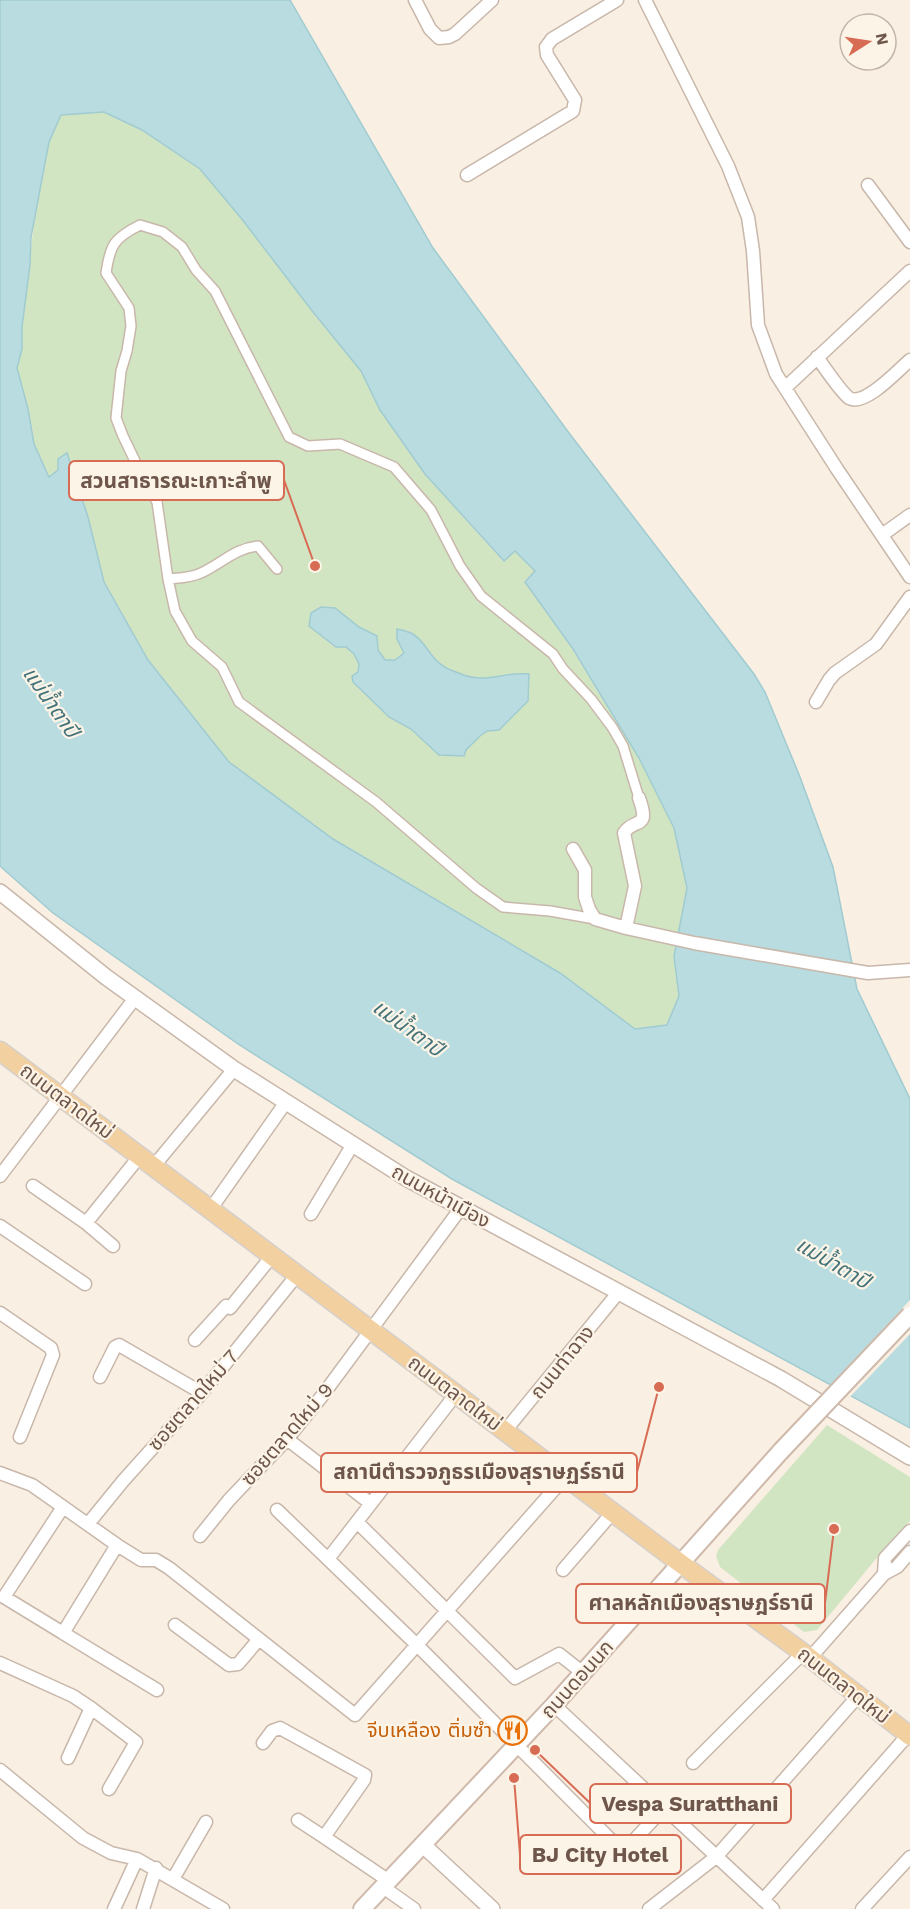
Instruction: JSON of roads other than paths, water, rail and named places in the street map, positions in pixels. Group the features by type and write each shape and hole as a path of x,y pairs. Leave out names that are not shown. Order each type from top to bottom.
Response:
{"main road":[{"name":"ถนนตลาดใหม่","path":"0,1051 859,1695 909,1736"},
{"name":"ถนนดอนนก","path":"363,1909 554,1705 782,1451 910,1315"}],"street":[{"path":"416,0 430,29 439,38 455,34 492,0"},
{"path":"467,175 573,111 575,100 547,54 546,47 552,39 616,0"},
{"path":"645,0 728,166 748,217 753,251 758,325 776,374 910,577"},
{"path":"868,185 910,242"},
{"path":"626,928 635,886 624,833 627,828 637,825 642,819 643,810 623,746 612,727 553,654 481,596 460,566 431,510 394,467 340,444 308,446 290,437 215,291 196,270 182,247 163,232 140,225 120,235 109,254 106,273 129,308 130,327 127,351 121,370 117,418 123,436 157,502 168,579 175,610 192,641 222,667 239,702 376,802 476,888 503,907 550,911 595,919 626,928 694,942 868,973 910,970"},
{"path":"784,388 910,272"},
{"path":"817,357 847,396 858,400 868,396 910,360"},
{"path":"882,535 910,515"},
{"path":"168,579 201,574 247,547 258,546 277,569"},
{"path":"816,702 835,673 876,644 910,597"},
{"path":"573,849 585,870 585,897 595,919"},
{"name":"ถนนหน้าเมือง","path":"0,892 106,977 234,1069 406,1178 781,1379 910,1457"},
{"path":"0,1176 135,998"},
{"path":"86,1223 234,1069"},
{"path":"210,1210 286,1102"},
{"path":"311,1214 353,1144"},
{"path":"33,1186 86,1223 113,1246"},
{"name":"ซอยตลาดใหม่ 9","path":"200,1536 229,1500 287,1439 324,1393 462,1208"},
{"path":"0,1226 85,1284"},
{"path":"195,1340 226,1306 230,1308 272,1256"},
{"name":"ซอยตลาดใหม่ 7","path":"88,1524 123,1480 202,1392 297,1275"},
{"name":"ถนนท่าฉาง","path":"506,1431 618,1293"},
{"path":"0,1313 51,1348 53,1355 20,1437"},
{"path":"100,1377 115,1347 119,1345 202,1392"},
{"path":"328,1560 456,1394"},
{"path":"287,1439 370,1503"},
{"path":"1,1475 32,1485 141,1560 156,1560 169,1568 355,1715 566,1476"},
{"path":"63,1507 2,1599 157,1690"},
{"path":"277,1510 417,1645 623,1852 664,1808"},
{"path":"563,1570 613,1512"},
{"path":"357,1522 515,1678 559,1654 583,1673"},
{"path":"884,1574 885,1558 910,1531"},
{"path":"63,1633 117,1545"},
{"path":"693,1763 806,1656 884,1574 897,1567 910,1552"},
{"path":"175,1625 229,1665 238,1664 259,1639"},
{"path":"0,1664 73,1696 136,1742 109,1789"},
{"path":"649,1909 716,1857 859,1695"},
{"path":"554,1705 773,1909"},
{"path":"68,1758 92,1708"},
{"path":"263,1743 272,1731 280,1728 365,1776 324,1837"},
{"path":"763,1900 909,1736"},
{"path":"0,1770 83,1838 111,1853 137,1859 156,1868 223,1909"},
{"path":"298,1820 386,1884 414,1909"},
{"path":"173,1879 206,1822"},
{"path":"423,1845 492,1909"},
{"path":"862,1909 910,1857"},
{"path":"114,1909 137,1859"},
{"path":"142,1909 156,1868"}],"water":[{"name":"แม่น้ำตาปี","path":"0,0 290,0 433,248 569,433 754,674 765,692 800,777 833,867 857,989 910,1099 910,1428 452,1179 238,1044 53,913 0,866","holes":["104,112 142,130 200,169 241,218 361,371 380,410 425,474 504,561 515,551 535,571 525,582 573,649 639,758 674,828 687,888 674,956 679,996 667,1025 635,1029 560,973 333,839 229,762 148,660 104,582 88,517 67,453 58,459 58,470 49,477 34,444 17,368 22,349 31,237 49,142 61,115"]},
{"path":"321,607 335,608 359,627 377,636 378,650 385,660 395,660 404,653 397,639 397,629 415,636 440,664 467,676 485,678 529,674 528,701 499,730 487,731 480,736 466,750 464,756 439,755 411,729 389,717 353,682 352,676 358,672 359,664 354,654 346,647 336,647 309,626 311,613"}],"place":[{"name":"สวนสาธารณะเกาะลำพู","path":"315,566"},
{"name":"สถานีตำรวจภูธรเมืองสุราษฏร์ธานี","path":"659,1387"},
{"name":"ศาลหลักเมืองสุราษฎร์ธานี","path":"834,1529"},
{"name":"จีบเหลือง ติ่มซำ","path":"513,1730"},
{"name":"Vespa Suratthani","path":"535,1750"},
{"name":"BJ City Hotel","path":"514,1778"}]}
